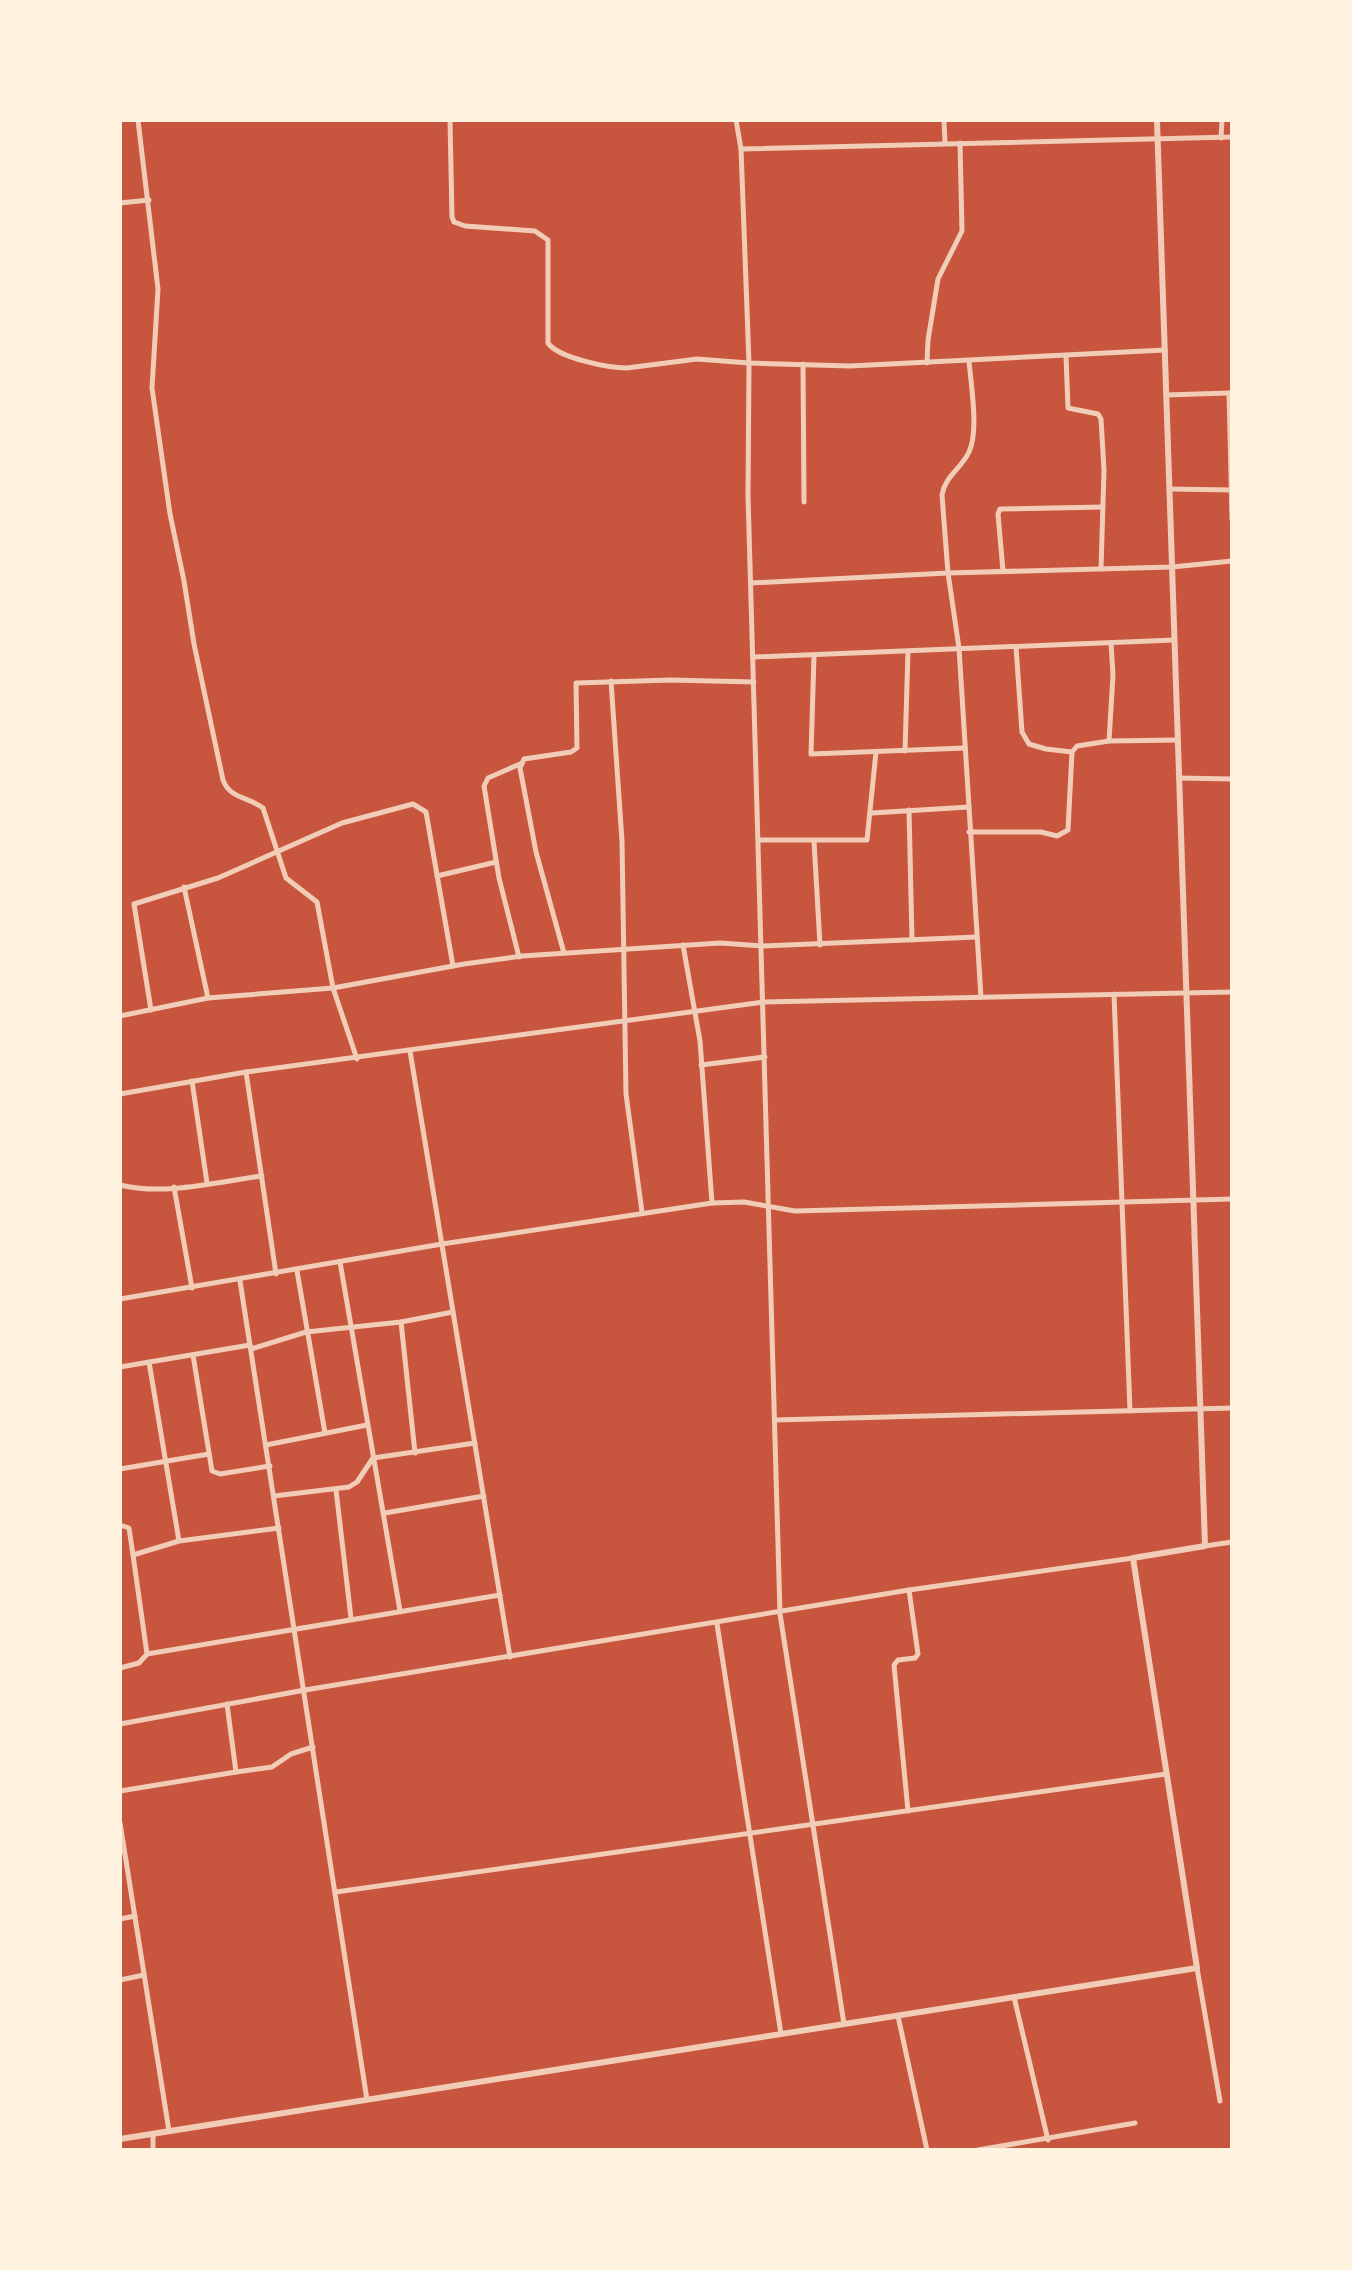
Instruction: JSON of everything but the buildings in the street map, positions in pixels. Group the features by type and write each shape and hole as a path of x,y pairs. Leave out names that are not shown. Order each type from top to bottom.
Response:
{"street":[{"path":"138,120 158,289 152,388 170,514 194,644 226,789 263,808 286,878 317,902 333,988 357,1059"},
{"path":"450,120 454,222 465,226 535,231 548,240 548,343 555,352 615,368 697,359 803,364 927,363 1165,350"},
{"path":"736,120 741,149 749,363 751,583 780,1614 844,2024"},
{"path":"944,120 945,143"},
{"path":"1157,120 1205,1546"},
{"path":"1221,138 1222,120"},
{"path":"741,149 1232,137"},
{"path":"927,363 938,279 962,231 960,143"},
{"path":"120,203 149,200"},
{"path":"1066,356 1068,408 1098,414 1101,419 1101,569"},
{"path":"969,361 973,412 971,448 949,477 942,495 948,573 959,648 981,997"},
{"path":"803,364 804,502"},
{"path":"1166,395 1230,393 1232,520"},
{"path":"1169,489 1231,490"},
{"path":"1003,571 1000,509 1103,507"},
{"path":"751,583 948,573 1172,567 1232,561"},
{"path":"753,657 1174,640"},
{"path":"1109,741 1113,675 1111,643"},
{"path":"1016,647 1022,732 1029,744 1072,752 1081,745 1109,741 1178,740"},
{"path":"905,751 908,651"},
{"path":"814,656 811,754 965,748"},
{"path":"611,681 622,841 626,1094 642,1212"},
{"path":"519,957 496,862 484,781 520,764 524,759 571,752 577,748 576,683 754,682"},
{"path":"759,840 867,840 876,752"},
{"path":"969,832 1065,834 1068,830 1072,752"},
{"path":"520,764 536,852 564,953"},
{"path":"1179,778 1232,779"},
{"path":"151,1010 134,904 218,878 342,823 418,805 426,812 453,966"},
{"path":"872,813 969,807"},
{"path":"909,810 912,940"},
{"path":"814,841 820,945"},
{"path":"437,876 496,862"},
{"path":"184,887 208,998"},
{"path":"120,1016 208,998 333,988 519,957 720,943 820,945 977,937"},
{"path":"683,945 700,1041 712,1203"},
{"path":"120,1094 246,1072 764,1002 1232,992"},
{"path":"1114,994 1130,1411"},
{"path":"410,1051 510,1657"},
{"path":"701,1065 765,1057"},
{"path":"246,1072 276,1274"},
{"path":"192,1081 207,1183"},
{"path":"120,1185 140,1189 174,1187 262,1176"},
{"path":"174,1187 192,1288"},
{"path":"120,1299 240,1281 442,1244 712,1203 744,1202 795,1211 1232,1199"},
{"path":"340,1262 400,1611"},
{"path":"297,1271 325,1433"},
{"path":"240,1281 367,2100"},
{"path":"120,1367 251,1347 306,1332 401,1322 453,1312"},
{"path":"401,1322 415,1453"},
{"path":"193,1355 212,1471 217,1474 270,1466"},
{"path":"149,1362 179,1541"},
{"path":"775,1420 1232,1408"},
{"path":"266,1445 367,1425"},
{"path":"274,1496 336,1490 354,1485 373,1458 475,1443"},
{"path":"120,1469 209,1454"},
{"path":"336,1490 351,1618"},
{"path":"385,1513 484,1496"},
{"path":"120,1525 129,1528 147,1654"},
{"path":"133,1555 179,1541 279,1528"},
{"path":"120,1724 305,1690 780,1614 909,1590 1232,1542"},
{"path":"1133,1558 1220,2101"},
{"path":"908,1811 894,1665 898,1660 913,1659 918,1654 909,1590"},
{"path":"120,1668 139,1663 147,1654 500,1595"},
{"path":"717,1624 781,2034"},
{"path":"227,1704 236,1772"},
{"path":"120,1791 272,1767 291,1754 314,1747"},
{"path":"336,1892 1166,1774"},
{"path":"120,1823 169,2131"},
{"path":"120,1919 135,1916"},
{"path":"120,2139 1197,1968"},
{"path":"120,1980 144,1975"},
{"path":"1014,1997 1048,2140"},
{"path":"898,2016 927,2150"},
{"path":"978,2150 1135,2123"},
{"path":"153,2134 153,2150"}]}
